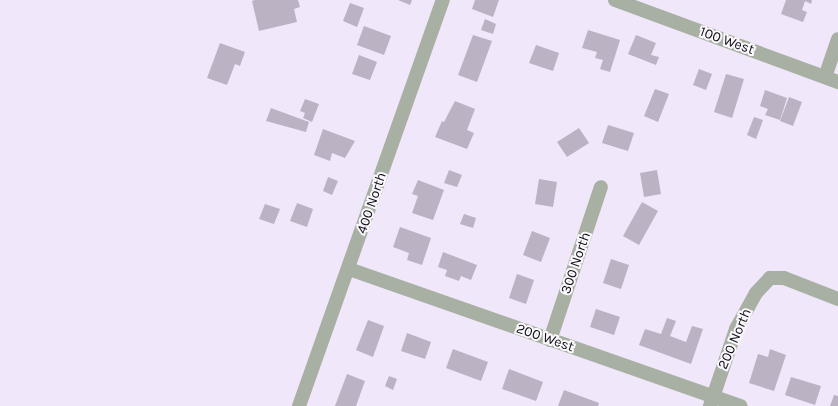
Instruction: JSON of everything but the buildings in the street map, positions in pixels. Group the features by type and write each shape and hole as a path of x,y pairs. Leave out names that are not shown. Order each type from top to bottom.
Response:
{"street":[{"name":"400 North","path":"299,406 349,269 443,0"},
{"name":"100 West","path":"615,0 831,79"},
{"path":"831,79 838,39"},
{"name":"300 North","path":"550,340 602,187"},
{"name":"200 West","path":"349,269 550,340 712,401 741,406"},
{"name":"200 North","path":"712,401 736,329 756,293 770,278 784,278 838,299"}]}
